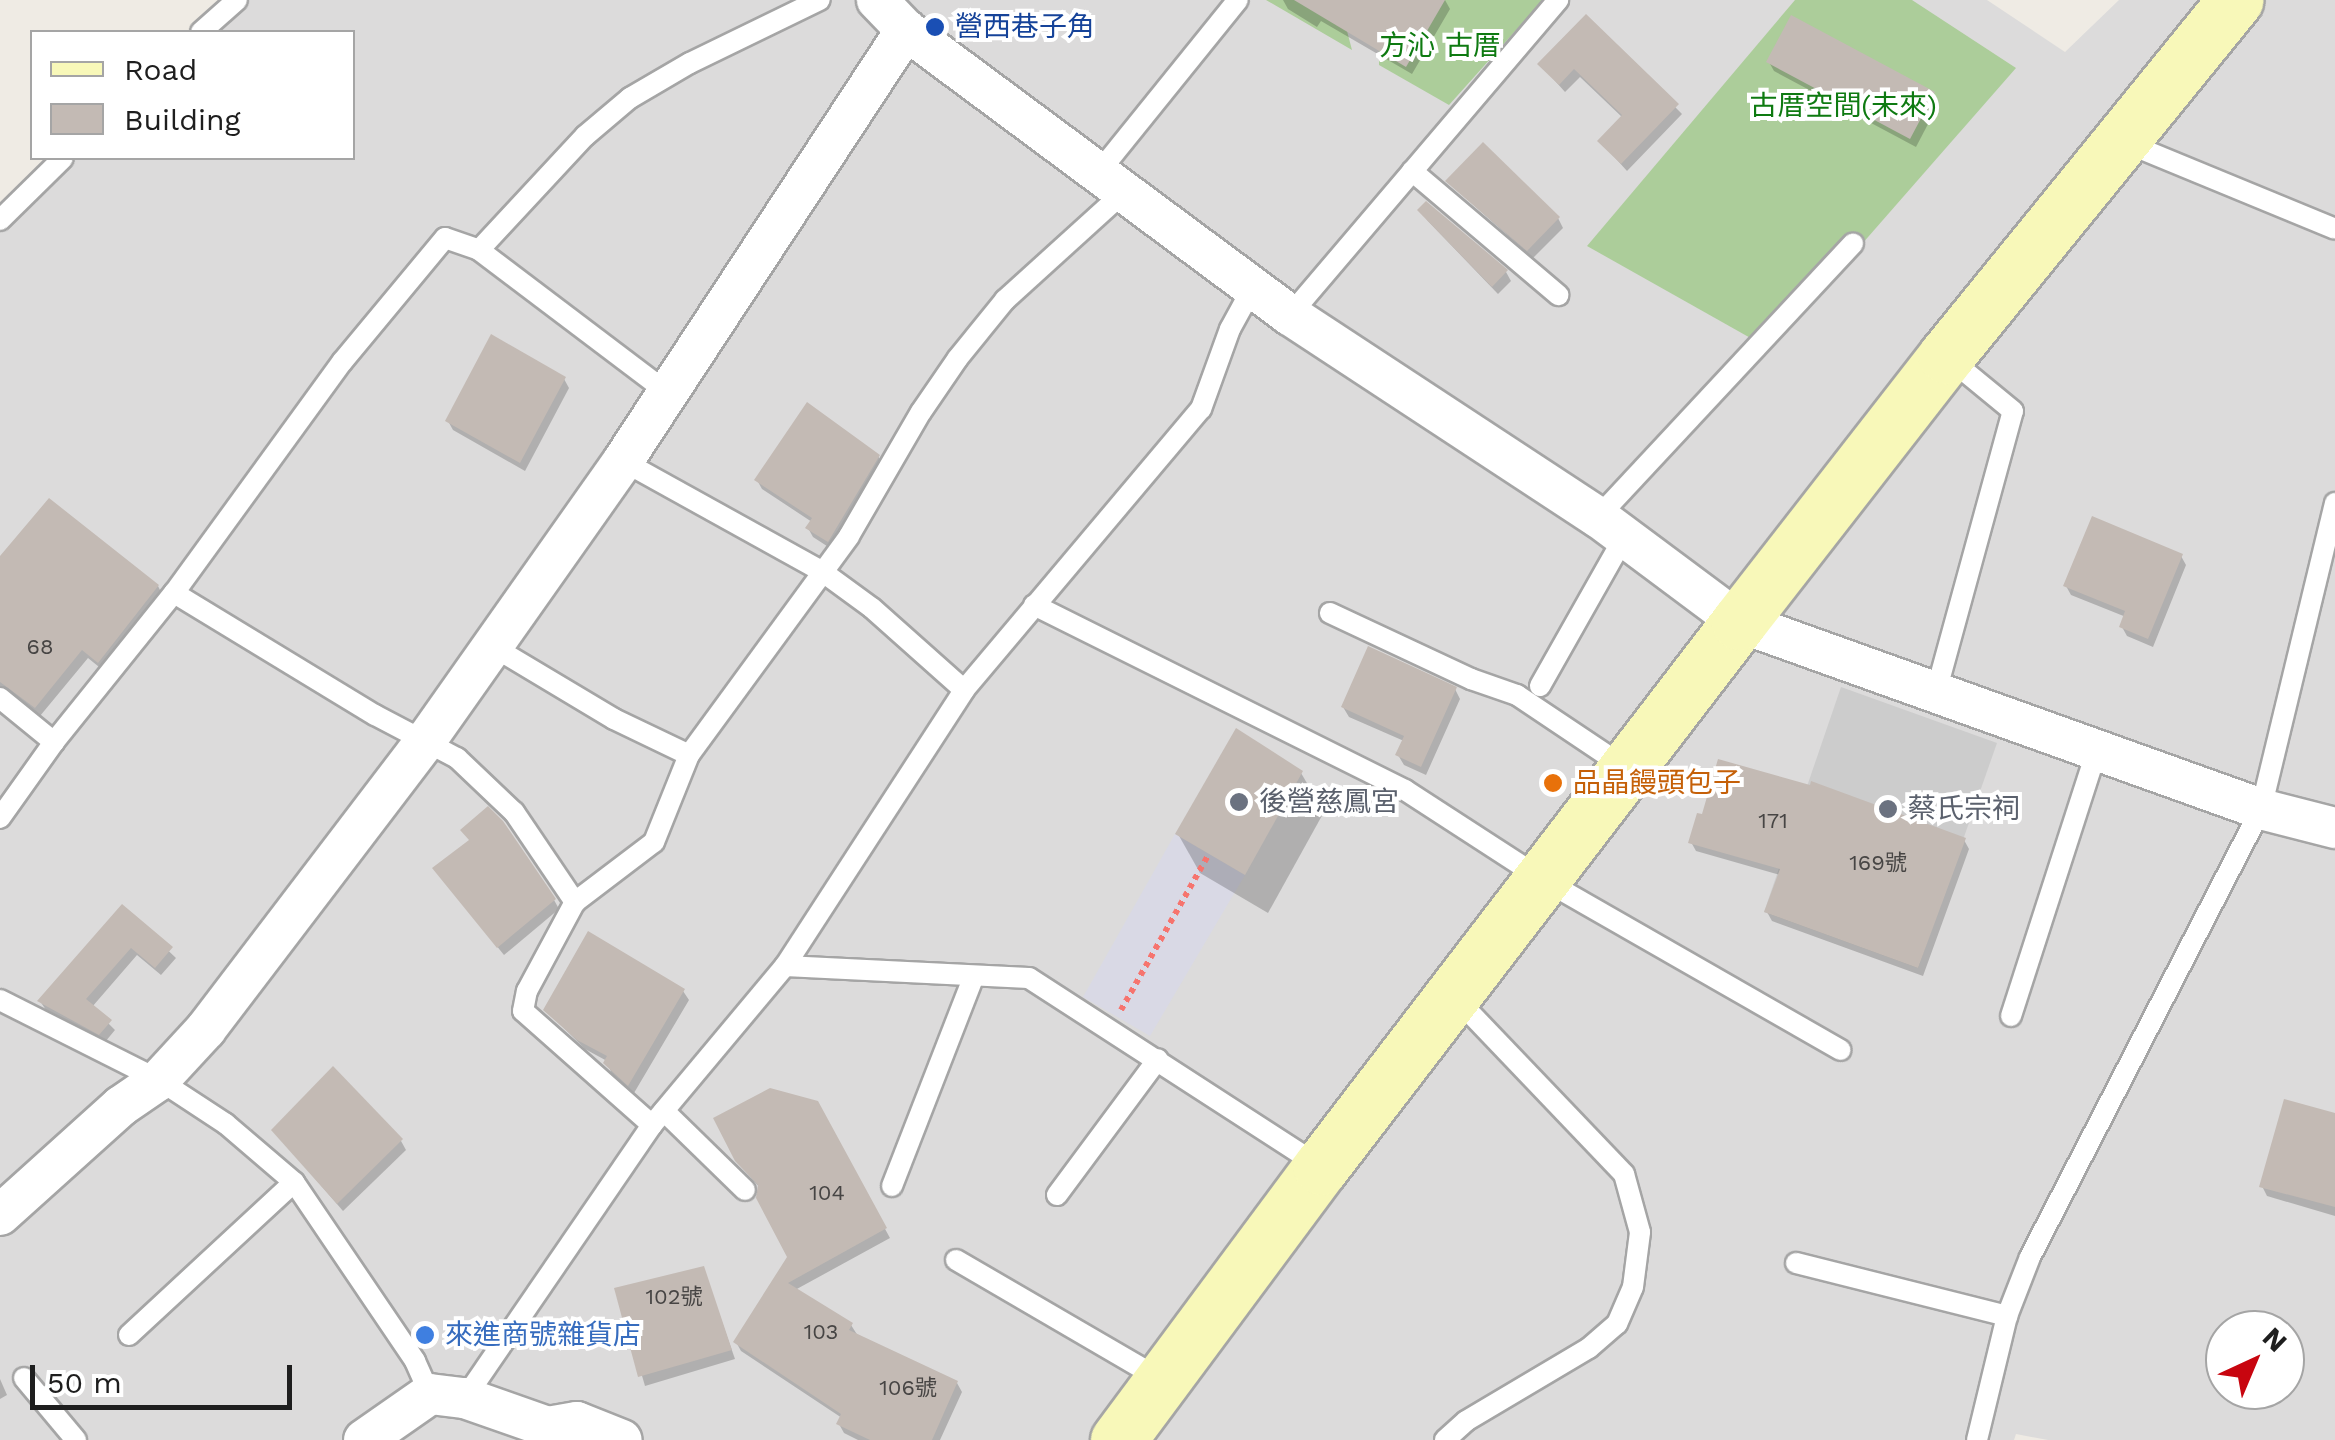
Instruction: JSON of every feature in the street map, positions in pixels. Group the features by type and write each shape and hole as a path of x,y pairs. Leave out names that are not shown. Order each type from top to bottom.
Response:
{"street":[{"path":"876,0 906,30 1290,314 1612,526 1739,622 2261,808 2335,828"},
{"path":"1118,1440 1321,1166 1739,622 1946,356 2235,0"},
{"path":"0,1215 121,1106 159,1080 206,1029 427,740 623,461 906,30"},
{"path":"364,1440 448,1396 546,1433 576,1422 622,1440"}],"lane":[{"path":"203,30 237,0"},
{"path":"479,250 584,136 630,98 690,63 820,0"},
{"path":"745,1190 522,1012 526,991 575,902 654,842 689,756 820,570 850,536 920,412 958,358 1112,182 1238,0"},
{"path":"1290,314 1558,0"},
{"path":"2120,140 2335,229"},
{"path":"0,220 60,160"},
{"path":"1412,170 1558,294"},
{"path":"0,818 54,742 174,593 342,362 445,238 479,250 667,392"},
{"path":"1540,686 1612,526 1853,244"},
{"path":"0,1000 159,1080 226,1124 294,1182 414,1361 448,1396 658,1118 785,966 964,690 1201,408 1230,330 1253,287"},
{"path":"1936,692 2013,410 1946,356"},
{"path":"623,461 820,570 872,608 964,690"},
{"path":"1977,1440 2008,1316 2030,1257 2261,808 2330,560 2335,503"},
{"path":"174,593 375,714 457,758 514,812 575,902"},
{"path":"1034,605 1404,790 1542,878 1840,1050"},
{"path":"1330,613 1471,679 1517,695 1627,769"},
{"path":"492,646 614,719 689,756"},
{"path":"0,698 54,742"},
{"path":"2011,1016 2097,750"},
{"path":"785,966 1029,978 1321,1166"},
{"path":"892,1186 974,976"},
{"path":"1445,1440 1466,1421 1589,1348 1617,1324 1633,1288 1640,1232 1624,1174 1453,995"},
{"path":"1057,1195 1158,1059"},
{"path":"128,1335 294,1182"},
{"path":"956,1260 1164,1381"},
{"path":"1796,1263 2008,1316"},
{"path":"24,1378 76,1440"}],"path":[{"path":"1112,1029 1209,854"}],"shaded area":[{"path":"225,0 1987,0 2065,52 2119,0 2335,0 2335,1440 2048,1440 2016,1434 2014,1440 0,1440 0,229 65,160 355,160 355,30 194,30"},
{"name":"蔡氏宗祠","path":"1841,687 1997,743 1918,968 1764,912"},
{"path":"1175,834 1245,875 1150,1036 1083,997"}],"green space":[{"name":"方沁 古厝","path":"1266,0 1366,0 1347,31 1352,50"},
{"name":"方沁 古厝","path":"1371,0 1543,0 1449,105 1379,65 1379,51 1400,17"},
{"name":"古厝空間(未來)","path":"1795,0 1912,0 2016,68 1770,349 1587,246"}],"building":[{"path":"1294,0 1445,0 1406,67"},
{"path":"1586,14 1679,104 1621,164 1597,141 1622,115 1574,69 1559,85 1537,64"},
{"path":"1791,15 1935,92 1910,139 1766,62"},
{"path":"1483,142 1560,217 1527,251 1445,181"},
{"path":"1426,201 1508,270 1492,287 1417,210"},
{"path":"491,334 566,377 520,463 445,421"},
{"path":"807,402 880,455 828,542 805,528 812,518 754,480"},
{"path":"49,498 159,585 98,663 82,650 35,708 0,682 0,556"},
{"path":"2092,516 2183,554 2148,639 2119,627 2125,611 2063,586"},
{"path":"1368,646 1457,687 1421,767 1395,755 1404,736 1341,707"},
{"name":"後營慈鳳宮","path":"1236,728 1303,771 1245,875 1175,834"},
{"path":"1718,759 1810,785 1811,781 1966,838 1918,968 1764,912 1780,869 1688,843 1697,813 1702,814"},
{"path":"488,806 503,821 556,899 497,948 432,868 469,840 460,830"},
{"path":"122,904 173,947 155,968 131,948 86,999 112,1020 99,1035 37,1001"},
{"path":"588,931 685,989 628,1086 603,1063 607,1056 577,1040 543,1010"},
{"path":"333,1066 403,1139 337,1204 271,1130"},
{"path":"770,1088 818,1101 887,1228 788,1283 853,1323 849,1330 958,1381 932,1440 870,1440 836,1424 841,1414 733,1342 787,1257 756,1198 758,1185 735,1161 713,1118"},
{"path":"2284,1099 2335,1113 2335,1207 2259,1187"},
{"path":"704,1266 732,1350 638,1377 614,1288"}],"place":[{"name":"營西巷子角","path":"935,27"},
{"name":"品晶饅頭包子","path":"1553,783"},
{"name":"後營慈鳳宮","path":"1239,802"},
{"name":"蔡氏宗祠","path":"1888,809"},
{"name":"來進商號雜貨店","path":"425,1335"}]}
